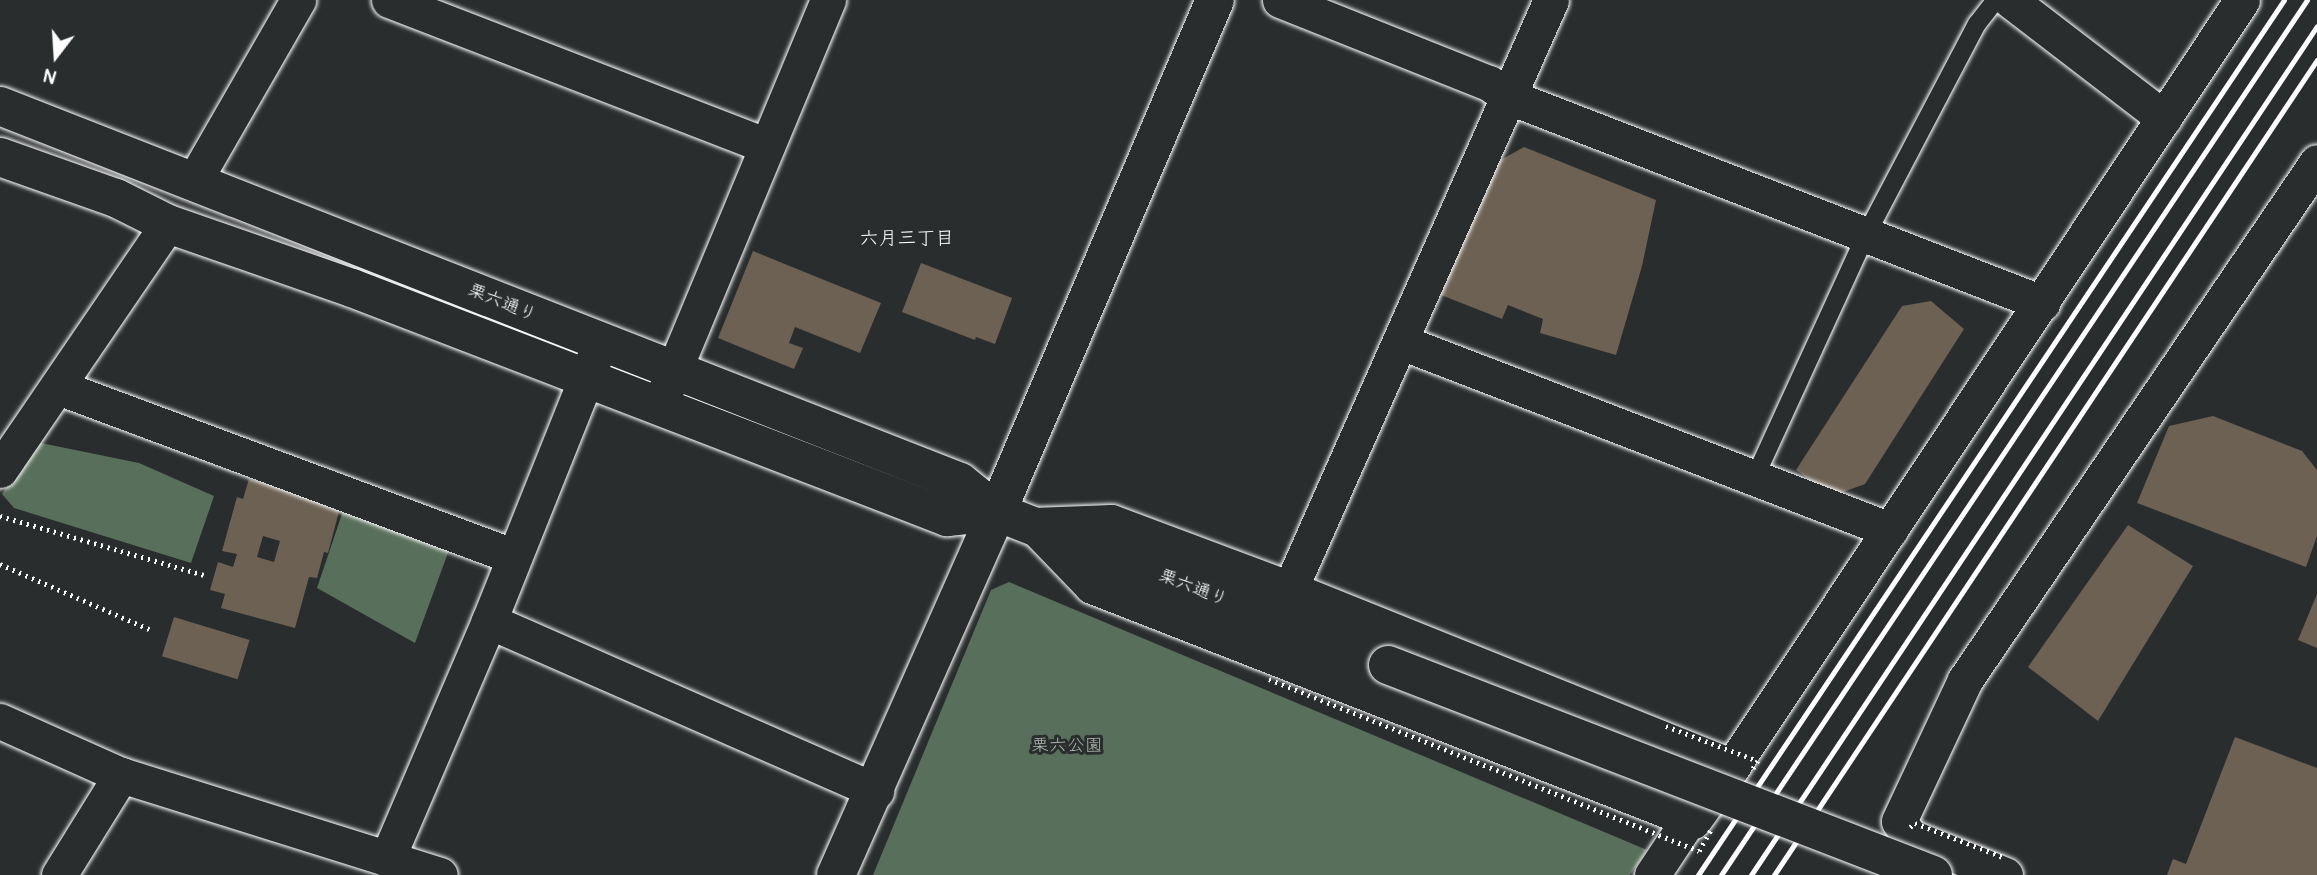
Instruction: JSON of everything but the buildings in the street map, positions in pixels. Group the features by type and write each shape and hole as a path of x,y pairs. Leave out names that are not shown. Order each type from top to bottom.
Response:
{"street":[{"path":"194,181 298,0"},
{"path":"389,0 767,146"},
{"path":"660,406 828,0"},
{"path":"836,875 876,791 997,512 1215,0"},
{"path":"1280,0 1489,83 1507,96 1865,237 2042,303"},
{"path":"1290,589 1551,0"},
{"path":"2010,0 2164,118"},
{"path":"1703,819 1693,821 1740,771 1890,530 2242,0"},
{"name":"栗六通り","path":"0,106 960,482 997,512 1933,875"},
{"name":"栗六通り","path":"0,157 116,198 168,224 352,288 947,517 997,512"},
{"path":"2004,866 1910,837 1899,821 1965,680 2317,162"},
{"path":"0,470 168,224"},
{"path":"387,859 489,621 600,342"},
{"path":"1401,342 1890,530"},
{"path":"58,387 513,556"},
{"path":"1033,526 1111,522 1290,589 1740,771"},
{"path":"1033,526 1092,586 1703,819"},
{"path":"489,621 876,791"},
{"path":"0,721 121,775 440,875"},
{"path":"59,875 121,775"},
{"path":"1652,875 1703,819"}],"lane":[{"path":"1755,477 1865,237 1977,24 1996,0"}],"path":[{"path":"0,516 204,575"},
{"path":"0,564 151,630"},
{"path":"1269,679 1699,851 1703,819"},
{"path":"1666,726 1758,761 1740,771"},
{"path":"1902,832 1915,823 2004,866"}],"green space":[{"path":"36,442 139,463 214,496 191,563 14,508 2,494"},
{"path":"344,508 449,550 415,643 317,588"},
{"name":"栗六公園","path":"1009,582 1647,850 1630,875 873,875 991,590"}],"railway":[{"path":"1698,875 2284,0"},
{"path":"1721,875 2307,0"},
{"path":"1751,875 2317,26"},
{"path":"1774,875 2317,60"}],"district":[{"name":"六月三丁目","path":"907,239"}]}
